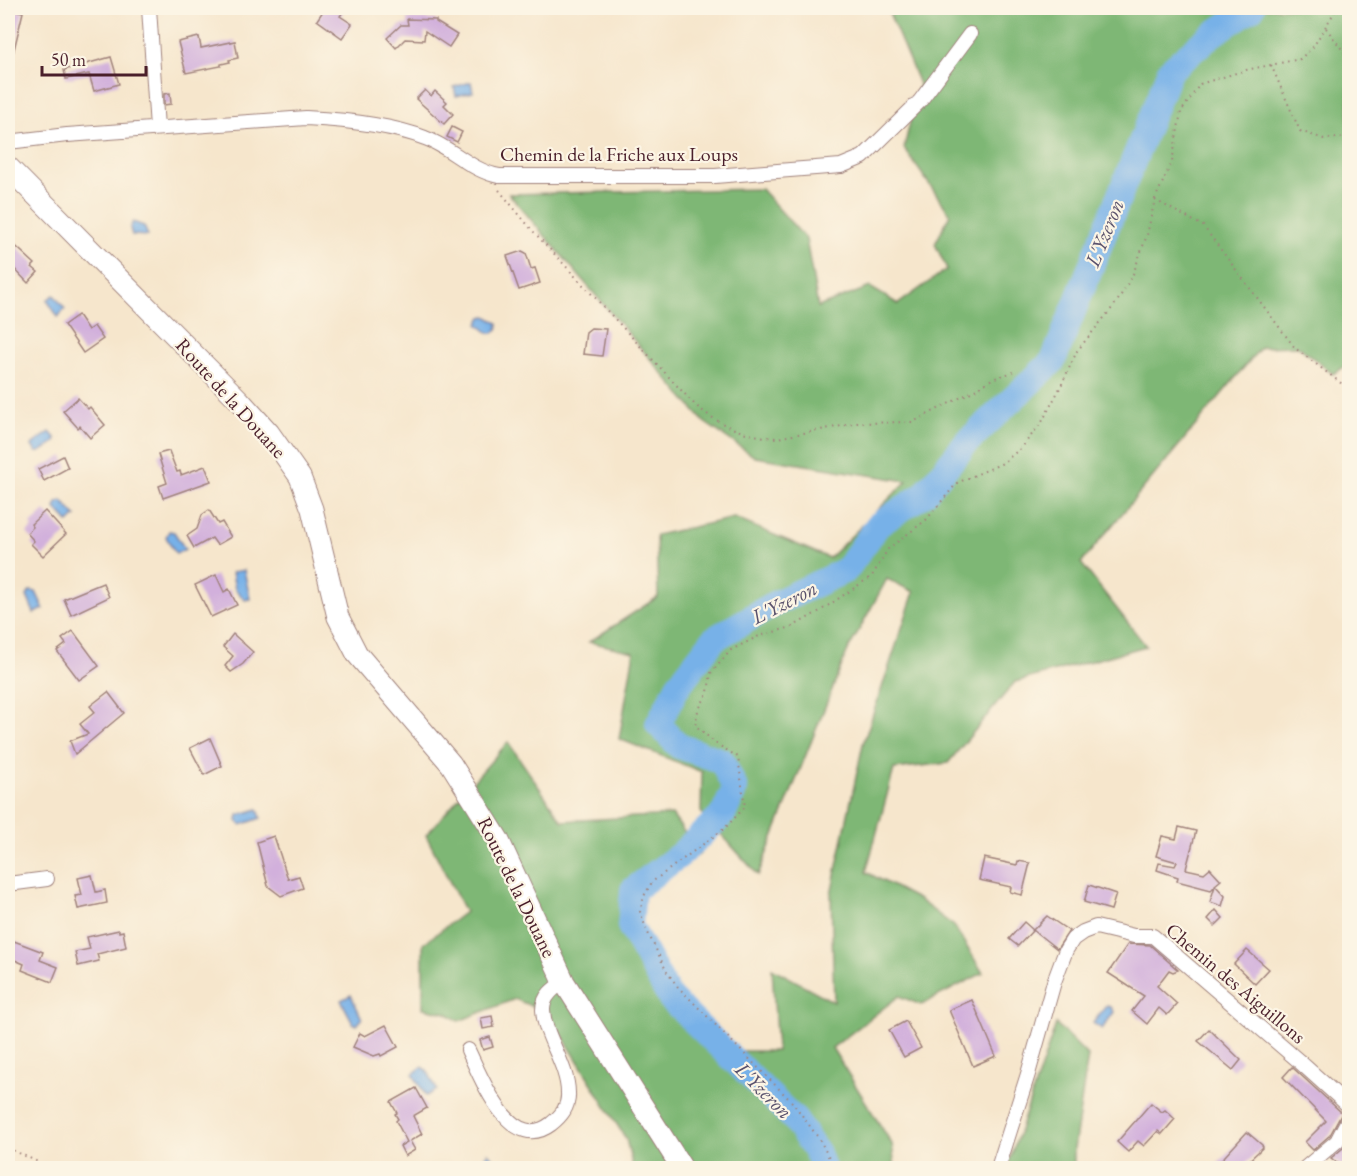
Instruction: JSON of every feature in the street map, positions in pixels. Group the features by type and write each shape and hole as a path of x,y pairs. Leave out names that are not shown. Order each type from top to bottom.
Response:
{"main road":[{"name":"Route de la Douane","path":"8,167 240,401 269,433 300,477 312,509 338,617 357,654 451,764 498,839 564,982 682,1168"}],"street":[{"path":"149,8 157,128"},
{"name":"Chemin de la Friche aux Loups","path":"8,142 157,128 306,118 342,120 426,138 486,174 524,177 716,176 841,166 863,157 920,101 970,34"},
{"path":"8,884 47,879"},
{"name":"Chemin des Aiguillons","path":"998,1168 1054,982 1066,950 1073,939 1096,927 1134,936 1153,936 1350,1107"},
{"path":"468,1050 502,1114 516,1127 529,1130 549,1126 564,1113 568,1093 560,1056 546,1023 543,1008 548,994 564,982"},
{"path":"1305,1168 1337,1141 1350,1116"}],"path":[{"path":"833,1168 820,1140 793,1104 678,987 667,972 640,912 644,896 652,882 725,828 745,807 738,757 715,743 695,725 698,711 708,692 711,673 731,651 759,636 792,627 872,576 888,549 926,520 957,483 1003,462 1022,447 1042,422 1077,351 1117,302 1133,274 1147,235 1155,200 1172,162 1181,112 1200,84 1223,75 1300,59 1313,47 1338,8"},
{"path":"1326,27 1350,60"},
{"path":"1271,65 1300,131 1324,139 1350,137"},
{"path":"486,174 532,230 694,405 715,421 737,430 777,438 857,423 913,422 992,379 1013,372"},
{"path":"1155,200 1203,226 1295,348 1350,390"},
{"path":"8,1148 32,1159 44,1168"}],"green space":[{"path":"887,8 1349,8 1349,364 1333,374 1298,346 1261,347 1081,563 1146,646 1015,682 948,763 894,769 866,872 919,900 954,926 983,973 921,1005 899,996 832,1048 892,1144 895,1168 633,1168 626,1139 549,1014 515,999 459,1021 446,1013 423,1008 423,944 465,912 426,835 508,742 562,821 672,815 700,854 640,893 636,924 674,991 732,1051 777,1051 772,968 834,1002 831,894 863,744 914,592 887,579 847,652 758,875 701,812 702,772 619,739 634,652 589,642 658,597 656,535 734,518 829,558 907,481 755,457 704,422 509,194 761,189 806,239 818,307 870,287 898,304 947,269 935,244 950,214 904,148 919,84"},
{"path":"1056,1024 1088,1056 1074,1149 1074,1168 1007,1168"}],"water":[{"path":"471,82 473,92 456,96 454,87"},
{"path":"133,222 144,226 148,236 132,235 130,228"},
{"path":"54,295 65,309 58,317 47,300"},
{"path":"486,316 498,323 498,328 493,333 489,333 478,324 482,317"},
{"path":"50,432 56,439 55,442 40,452 36,452 33,444"},
{"path":"62,501 76,516 69,523 55,508 57,503"},
{"path":"169,531 174,532 185,549 176,554 166,537"},
{"path":"244,570 250,599 245,600 235,589 232,572"},
{"path":"30,591 36,592 44,609 34,613 27,596"},
{"path":"258,809 261,818 241,825 237,821 238,815"},
{"path":"351,995 362,1019 357,1025 353,1023 341,1000"},
{"path":"1106,1006 1111,1007 1114,1012 1102,1029 1093,1023"},
{"path":"422,1067 427,1070 437,1090 426,1096 413,1074"},
{"path":"488,1153 495,1161 487,1168 476,1168"}],"building":[{"path":"325,8 346,8 340,16 352,24 342,38 317,20"},
{"path":"8,9 23,12 13,54 8,54"},
{"path":"407,19 436,20 457,35 449,47 425,31 424,40 405,39 396,48 387,38 401,25 408,25"},
{"path":"199,37 201,48 235,41 238,58 229,60 230,62 221,64 221,66 186,73 178,42"},
{"path":"111,57 119,84 94,91 89,74 66,79 64,70"},
{"path":"425,90 431,96 435,91 447,102 444,105 453,114 444,124 416,99"},
{"path":"170,93 171,104 164,105 164,94"},
{"path":"452,127 462,132 457,142 447,137"},
{"path":"8,239 35,264 32,267 38,272 28,283 8,262"},
{"path":"522,251 526,253 531,269 535,268 540,283 519,290 507,256"},
{"path":"78,315 88,330 94,326 103,339 83,353 64,325"},
{"path":"591,328 606,329 602,356 583,354 586,332"},
{"path":"78,398 88,409 90,407 105,425 90,438 63,411"},
{"path":"169,451 177,472 180,471 181,475 205,466 211,481 163,498 159,486 167,483 158,454"},
{"path":"63,456 68,468 44,481 38,469"},
{"path":"209,510 218,524 222,522 231,537 217,545 212,538 194,548 187,536 197,529 202,515"},
{"path":"45,511 66,534 43,556 31,544 34,541 27,533 33,527 31,524"},
{"path":"216,575 224,592 229,589 237,605 211,617 195,585"},
{"path":"103,583 109,597 71,615 64,599"},
{"path":"73,631 99,666 79,680 57,651 66,644 62,639"},
{"path":"233,634 253,652 243,664 231,672 225,666 233,656 223,647"},
{"path":"108,692 124,713 75,754 70,741 88,734 80,724 95,712 90,706"},
{"path":"210,738 222,766 204,775 190,748"},
{"path":"1179,827 1196,831 1186,869 1204,873 1210,868 1221,880 1215,885 1225,896 1222,906 1210,902 1215,886 1211,890 1177,881 1178,877 1157,870 1159,863 1175,866 1177,862 1156,856 1162,836 1176,839"},
{"path":"274,836 288,879 299,876 303,888 281,896 268,886 257,842"},
{"path":"984,858 1017,865 1018,861 1030,863 1022,895 1010,892 1011,887 979,880"},
{"path":"92,875 96,892 105,890 107,903 78,909 75,896 82,895 78,878"},
{"path":"1089,885 1116,894 1111,910 1084,902"},
{"path":"1216,910 1223,918 1215,926 1208,919"},
{"path":"1047,916 1069,931 1057,949 1033,930"},
{"path":"1024,922 1033,930 1018,946 1009,939"},
{"path":"119,930 119,932 123,931 126,947 97,954 99,961 78,966 75,952 90,949 87,937"},
{"path":"14,941 43,952 40,960 58,967 52,982 22,970 24,964 8,957"},
{"path":"1128,944 1150,945 1178,970 1173,972 1169,970 1157,986 1177,1004 1167,1015 1159,1008 1147,1024 1132,1011 1144,996 1108,973"},
{"path":"1247,950 1269,969 1255,984 1234,964"},
{"path":"972,1000 996,1056 973,1066 949,1010"},
{"path":"492,1016 494,1027 483,1029 481,1018"},
{"path":"906,1021 921,1048 904,1057 889,1030"},
{"path":"386,1025 398,1047 381,1056 380,1054 374,1056 353,1047 360,1033 365,1036"},
{"path":"1209,1029 1241,1060 1233,1070 1198,1041"},
{"path":"490,1037 493,1047 483,1050 480,1040"},
{"path":"1292,1067 1342,1113 1330,1135 1313,1150 1305,1142 1326,1121 1283,1077"},
{"path":"416,1088 427,1108 413,1116 422,1134 410,1141 415,1150 405,1156 400,1146 407,1142 396,1121 398,1119 395,1114 397,1113 391,1102"},
{"path":"1151,1103 1162,1112 1165,1110 1175,1119 1162,1134 1158,1131 1144,1146 1138,1141 1128,1152 1117,1142"},
{"path":"1247,1132 1263,1147 1241,1168 1214,1168"},
{"path":"1350,1136 1350,1168 1344,1168 1331,1158 1343,1148"}],"waterway":[{"name":"L'Yzeron","path":"823,1168 819,1156 795,1120 670,998 630,926 633,890 680,855 724,813 735,788 722,761 679,746 658,724 678,686 714,639 776,603 846,570 878,525 924,494 967,442 1053,361 1170,70 1210,36 1252,8"}]}
